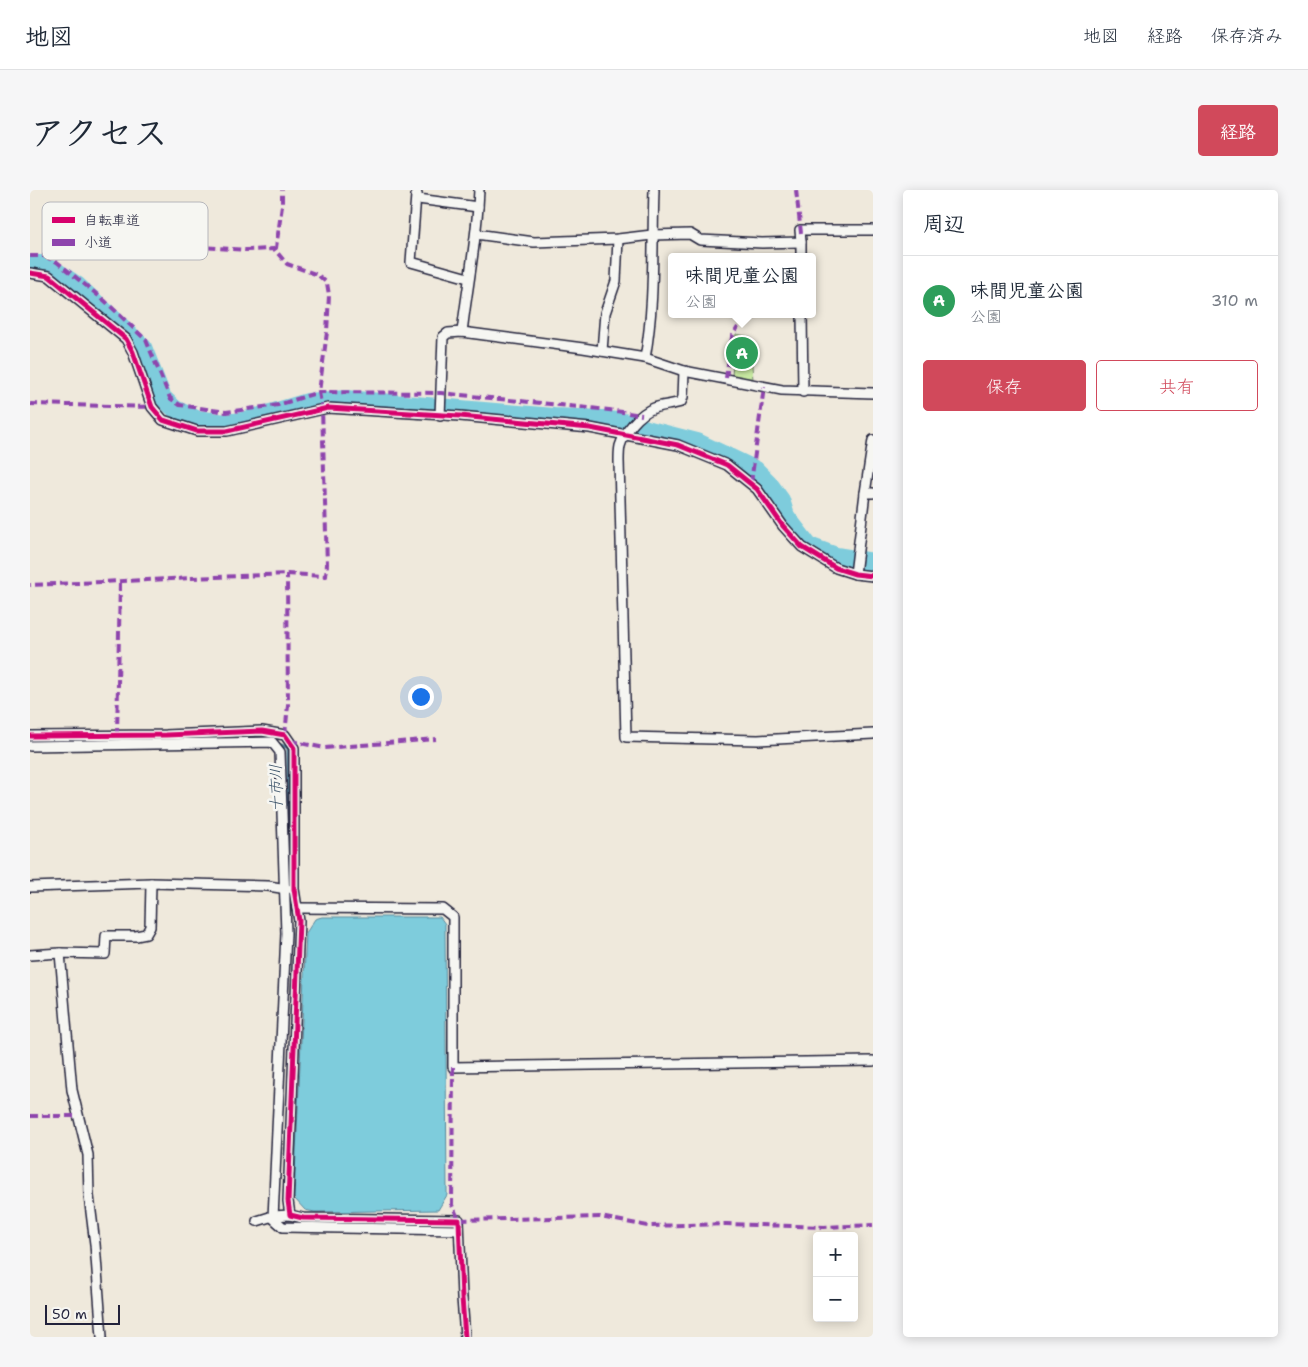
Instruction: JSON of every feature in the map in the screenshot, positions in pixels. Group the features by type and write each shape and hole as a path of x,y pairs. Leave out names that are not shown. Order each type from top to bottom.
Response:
{"street":[{"path":"462,332 468,278 476,234 479,190"},
{"path":"645,358 650,330 653,290 652,235 654,190"},
{"path":"416,191 418,199 478,207"},
{"path":"416,191 411,262 468,278"},
{"path":"801,253 800,230 873,230"},
{"path":"476,234 534,242 690,234 700,240 762,243 801,242"},
{"path":"602,351 605,313 616,281 618,239"},
{"path":"30,273 49,276 126,339 133,352 152,407 163,420 197,431 227,431 328,408 590,428 678,445 727,465 757,488 783,526 802,547 836,568 855,574 873,576"},
{"path":"802,318 803,392"},
{"path":"440,416 443,337 448,333 462,332 645,358 684,371 782,390 873,393"},
{"path":"684,371 683,397 681,402 672,406 654,408 642,415 621,444 619,461 626,738 758,740 873,734"},
{"path":"855,574 869,493 873,440"},
{"path":"30,736 166,735 262,731 285,735 294,748 294,890 299,921 288,1201 290,1215"},
{"path":"30,746 272,742 280,752 283,888 286,933 273,1216 283,1227 459,1230"},
{"path":"30,887 151,883 268,886 294,890"},
{"path":"30,955 104,954 106,936 146,934 150,927 151,883"},
{"path":"297,908 443,909 453,917 453,1067 873,1062"},
{"path":"60,954 72,1090 88,1155 89,1196 95,1244 102,1337"},
{"path":"257,1221 273,1216 290,1215 303,1218 459,1220 465,1337"}],"green space":[{"path":"736,334 750,337 753,380 732,375"}],"water":[{"path":"322,917 440,917 445,924 447,1195 438,1210 315,1212 305,1210 294,1198 306,933 315,919"}],"waterway":[{"path":"30,264 40,264 59,273 78,286 103,309 143,347 163,398 175,409 196,419 225,423 243,421 308,402 346,399 554,417 602,419 629,423 697,442 756,470 768,482 781,500 786,516 809,546 836,556 873,562"},
{"name":"十市川","path":"275,742 288,748 289,902"}],"marked path":[{"path":"274,249 276,248 282,206 282,190"},
{"path":"796,190 801,233"},
{"path":"30,585 287,574 326,576 322,409 319,392 327,332 329,295 327,283 318,275 287,264 274,249 246,250 208,247"},
{"path":"30,256 42,256"},
{"path":"53,260 105,301 146,340 170,398 180,405 226,412 278,405 319,392 441,393 642,415"},
{"path":"726,378 732,337 738,327"},
{"path":"751,483 764,387"},
{"path":"30,404 152,407"},
{"path":"285,735 288,705 287,574"},
{"path":"117,735 120,581"},
{"path":"290,741 325,748 436,739"},
{"path":"453,1067 452,1205 459,1220 600,1217 648,1226 727,1224 824,1227 873,1225"},
{"path":"30,1116 78,1116"}],"cycle path":[{"path":"30,273 49,276 126,339 133,352 152,407 163,420 197,431 227,431 328,408 460,416 590,428 678,445 727,465 757,489 783,526 802,547 836,568 855,574 873,576"},
{"path":"30,736 166,735 262,731 285,735 294,748 294,889 299,921 288,1201 290,1215 303,1218 459,1220 465,1337"}],"place":[{"name":"味間児童公園","path":"742,353"}]}
